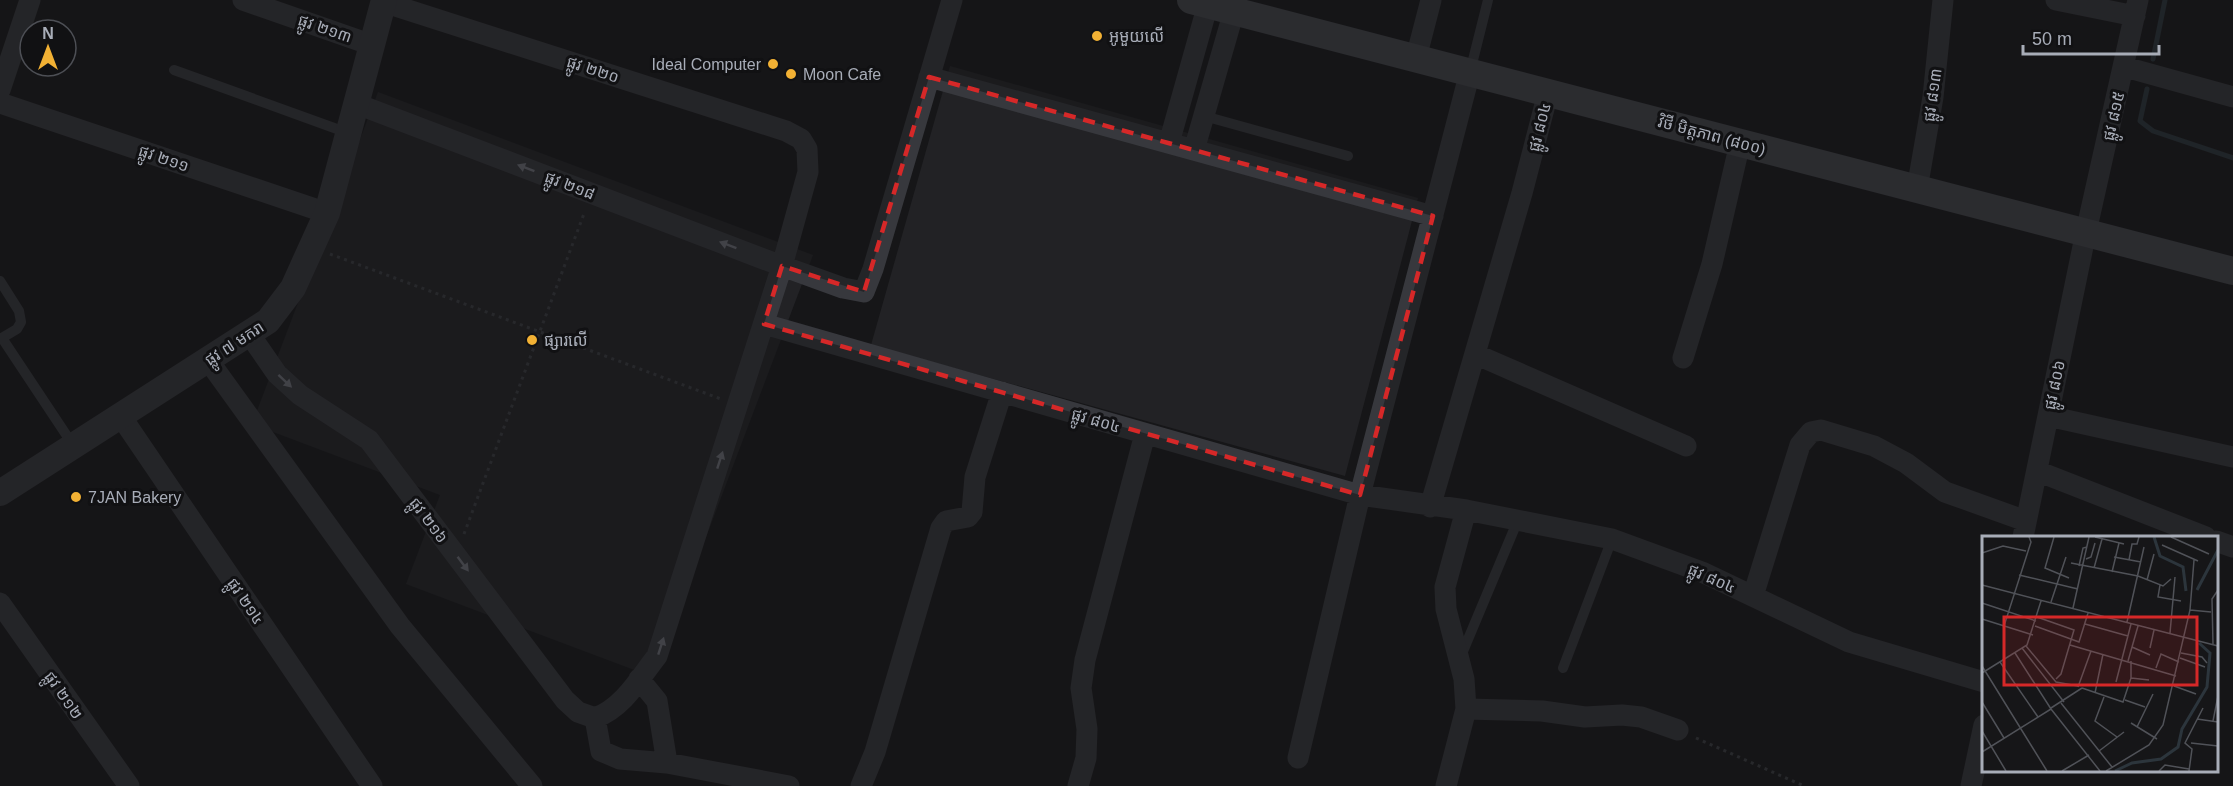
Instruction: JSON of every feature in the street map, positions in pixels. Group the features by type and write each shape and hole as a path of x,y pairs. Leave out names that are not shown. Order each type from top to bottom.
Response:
{"main road":[{"name":"វិថី មិត្តភាព (៨០០)","path":"1211,5 2233,270"}],"street":[{"path":"0,90 30,0"},
{"name":"ផ្លូវ ២១៣","path":"243,0 372,45"},
{"path":"952,0 929,76 1433,216"},
{"path":"1416,58 1431,0"},
{"name":"ផ្លូវ ៨១៣","path":"1917,189 1933,97 1943,0"},
{"path":"2056,0 2137,8"},
{"name":"ផ្លូវ ៧ មករា","path":"0,493 120,415 250,335 268,321 293,288 327,213 383,1"},
{"name":"ផ្លូវ ២២០","path":"383,1 786,131 801,139 807,149 808,172 782,266"},
{"path":"1169,143 1211,5"},
{"path":"1194,150 1204,116 1211,5"},
{"name":"ផ្លូវ ៨១៥","path":"2086,232 2137,8"},
{"path":"2125,67 2233,97"},
{"path":"1298,758 1360,495 1470,72"},
{"name":"ផ្លូវ ២១៨","path":"357,104 782,266 843,288 864,292 873,269 929,76"},
{"name":"ផ្លូវ ៨០៤","path":"1430,507 1548,93"},
{"name":"ផ្លូវ ២១១","path":"0,103 327,213"},
{"path":"1683,358 1712,264 1740,142"},
{"name":"ផ្លូវ ៨០៦","path":"2024,529 2086,232"},
{"path":"782,266 657,656 620,702 606,714 595,718 601,751 620,759 667,763 789,786"},
{"name":"ផ្លូវ ៨០៤","path":"764,324 1360,495 1430,507 1466,510 1612,539 1702,572 1850,642 1982,681"},
{"name":"ផ្លូវ ២១៦","path":"250,335 277,374 300,395 369,440 565,700 578,712 595,718"},
{"path":"1475,354 1686,446"},
{"path":"208,360 400,626 532,786"},
{"path":"861,786 875,752 941,528 946,521 968,517 972,512 975,477 1002,392"},
{"name":"ផ្លូវ ២១៤","path":"120,415 372,786"},
{"path":"2048,416 2233,457"},
{"path":"1753,596 1800,445 1811,432 1821,430 1875,446 1906,463 1945,492 2024,529"},
{"path":"1078,786 1086,758 1087,729 1081,688 1085,660 1145,434"},
{"path":"2037,471 2203,536"},
{"path":"1446,786 1466,709 1460,659 1446,609 1445,587 1466,510"},
{"path":"2218,541 2233,548"},
{"name":"ផ្លូវ ២១២","path":"0,603 129,786"},
{"path":"639,679 657,701 667,763"},
{"path":"1466,709 1542,711 1585,717 1622,715 1641,717 1678,730"},
{"path":"1971,786 1982,734"}],"lane":[{"path":"1470,72 1488,0"},
{"path":"174,70 349,134"},
{"path":"1204,116 1348,156"},
{"path":"0,281 19,311 21,322 1,339 73,446"},
{"path":"1460,659 1518,520"},
{"path":"1563,668 1612,539"}],"path":[{"path":"456,555 591,193"},
{"path":"312,247 738,405"},
{"path":"1678,730 1804,786"}],"highlighted area":[{"path":"929,77 1433,216 1360,495 764,324 782,266 864,292"}],"shaded area":[{"path":"950,66 1418,198 1345,476 871,345"},
{"name":"ផ្សារលើ","path":"378,92 813,255 653,677 406,584 440,495 252,424"}],"waterway":[{"path":"2153,59 2165,0"},
{"path":"2147,89 2140,121 2153,131 2233,158"}],"place":[{"name":"អូមួយលេី","path":"1097,36"},
{"name":"Ideal Computer","path":"773,64"},
{"name":"Moon Cafe","path":"791,74"},
{"name":"ផ្សារលើ","path":"532,340"},
{"name":"7JAN Bakery","path":"76,497"}]}
